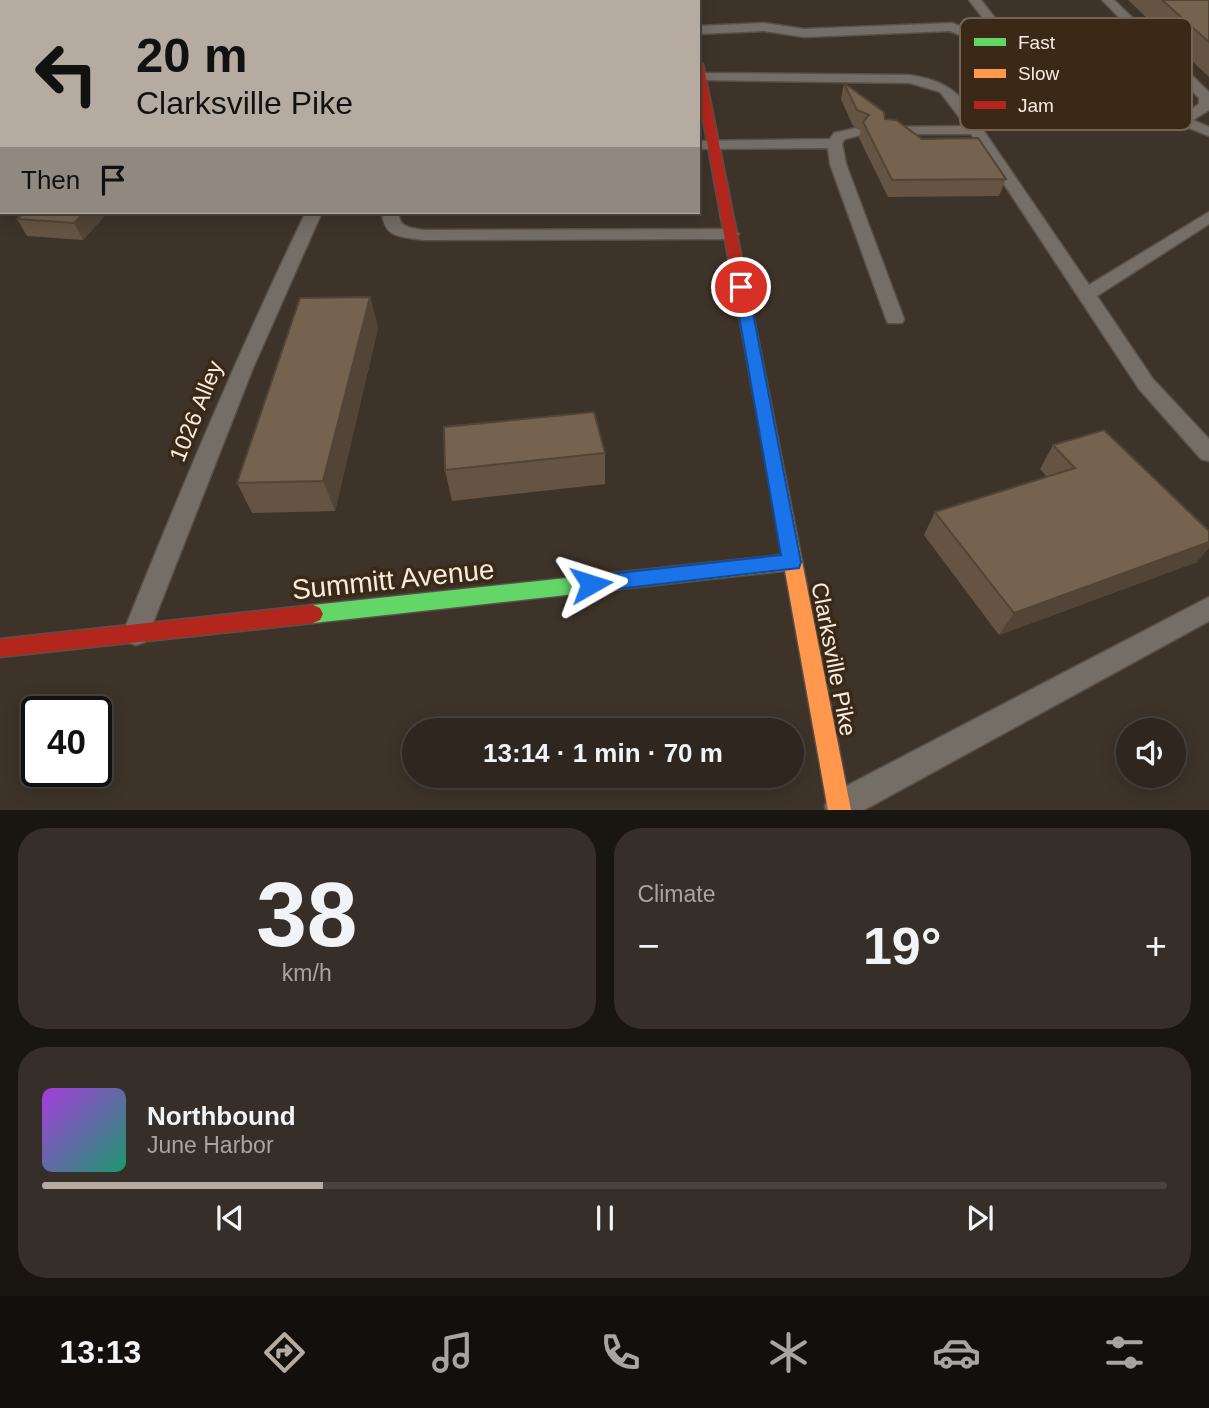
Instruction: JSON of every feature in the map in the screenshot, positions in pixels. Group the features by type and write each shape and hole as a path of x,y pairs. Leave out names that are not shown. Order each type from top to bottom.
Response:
{"main road":[{"name":"Clarksville Pike","path":"700,70 706,145 731,234 840,808"},
{"name":"Summitt Avenue","path":"0,648 792,562"}],"lane":[{"path":"975,0 989,18"},
{"path":"1108,0 1126,18"},
{"path":"921,16 960,30"},
{"path":"700,30 764,27 797,19"},
{"path":"764,27 804,33 952,27"},
{"path":"700,70 894,78 929,82 945,89 960,110"},
{"path":"1192,83 1206,97 1206,106 1192,115"},
{"path":"1192,125 1209,132"},
{"path":"888,131 975,130 1146,384 1209,453"},
{"path":"856,132 839,136 835,143 838,164 895,319"},
{"path":"706,145 835,143"},
{"name":"1026 Alley","path":"136,634 228,399 313,214"},
{"path":"390,214 391,224 397,230 424,235 731,234"},
{"path":"1086,295 1209,217"},
{"path":"840,808 1209,608"}],"building":[{"path":"1162,0 1209,0 1209,42 1192,27 1192,18 1182,18"},
{"path":"844,83 884,112 885,119 896,120 922,139 978,138 1006,179 892,180 863,122 869,115 857,110"},
{"path":"23,214 83,214 74,223 17,219"},
{"path":"370,297 323,481 237,483 300,298"},
{"path":"594,412 605,453 445,470 444,427"},
{"path":"1104,430 1209,531 1209,542 1014,613 935,512 1075,468 1053,445"}],"traffic: fast":[{"path":"313,614 792,562"}],"traffic: slow":[{"path":"764,409 840,810"}],"traffic: jam":[{"path":"700,74 764,409"},
{"path":"0,648 313,614"}],"route":[{"path":"591,584 792,562 741,287"}]}
